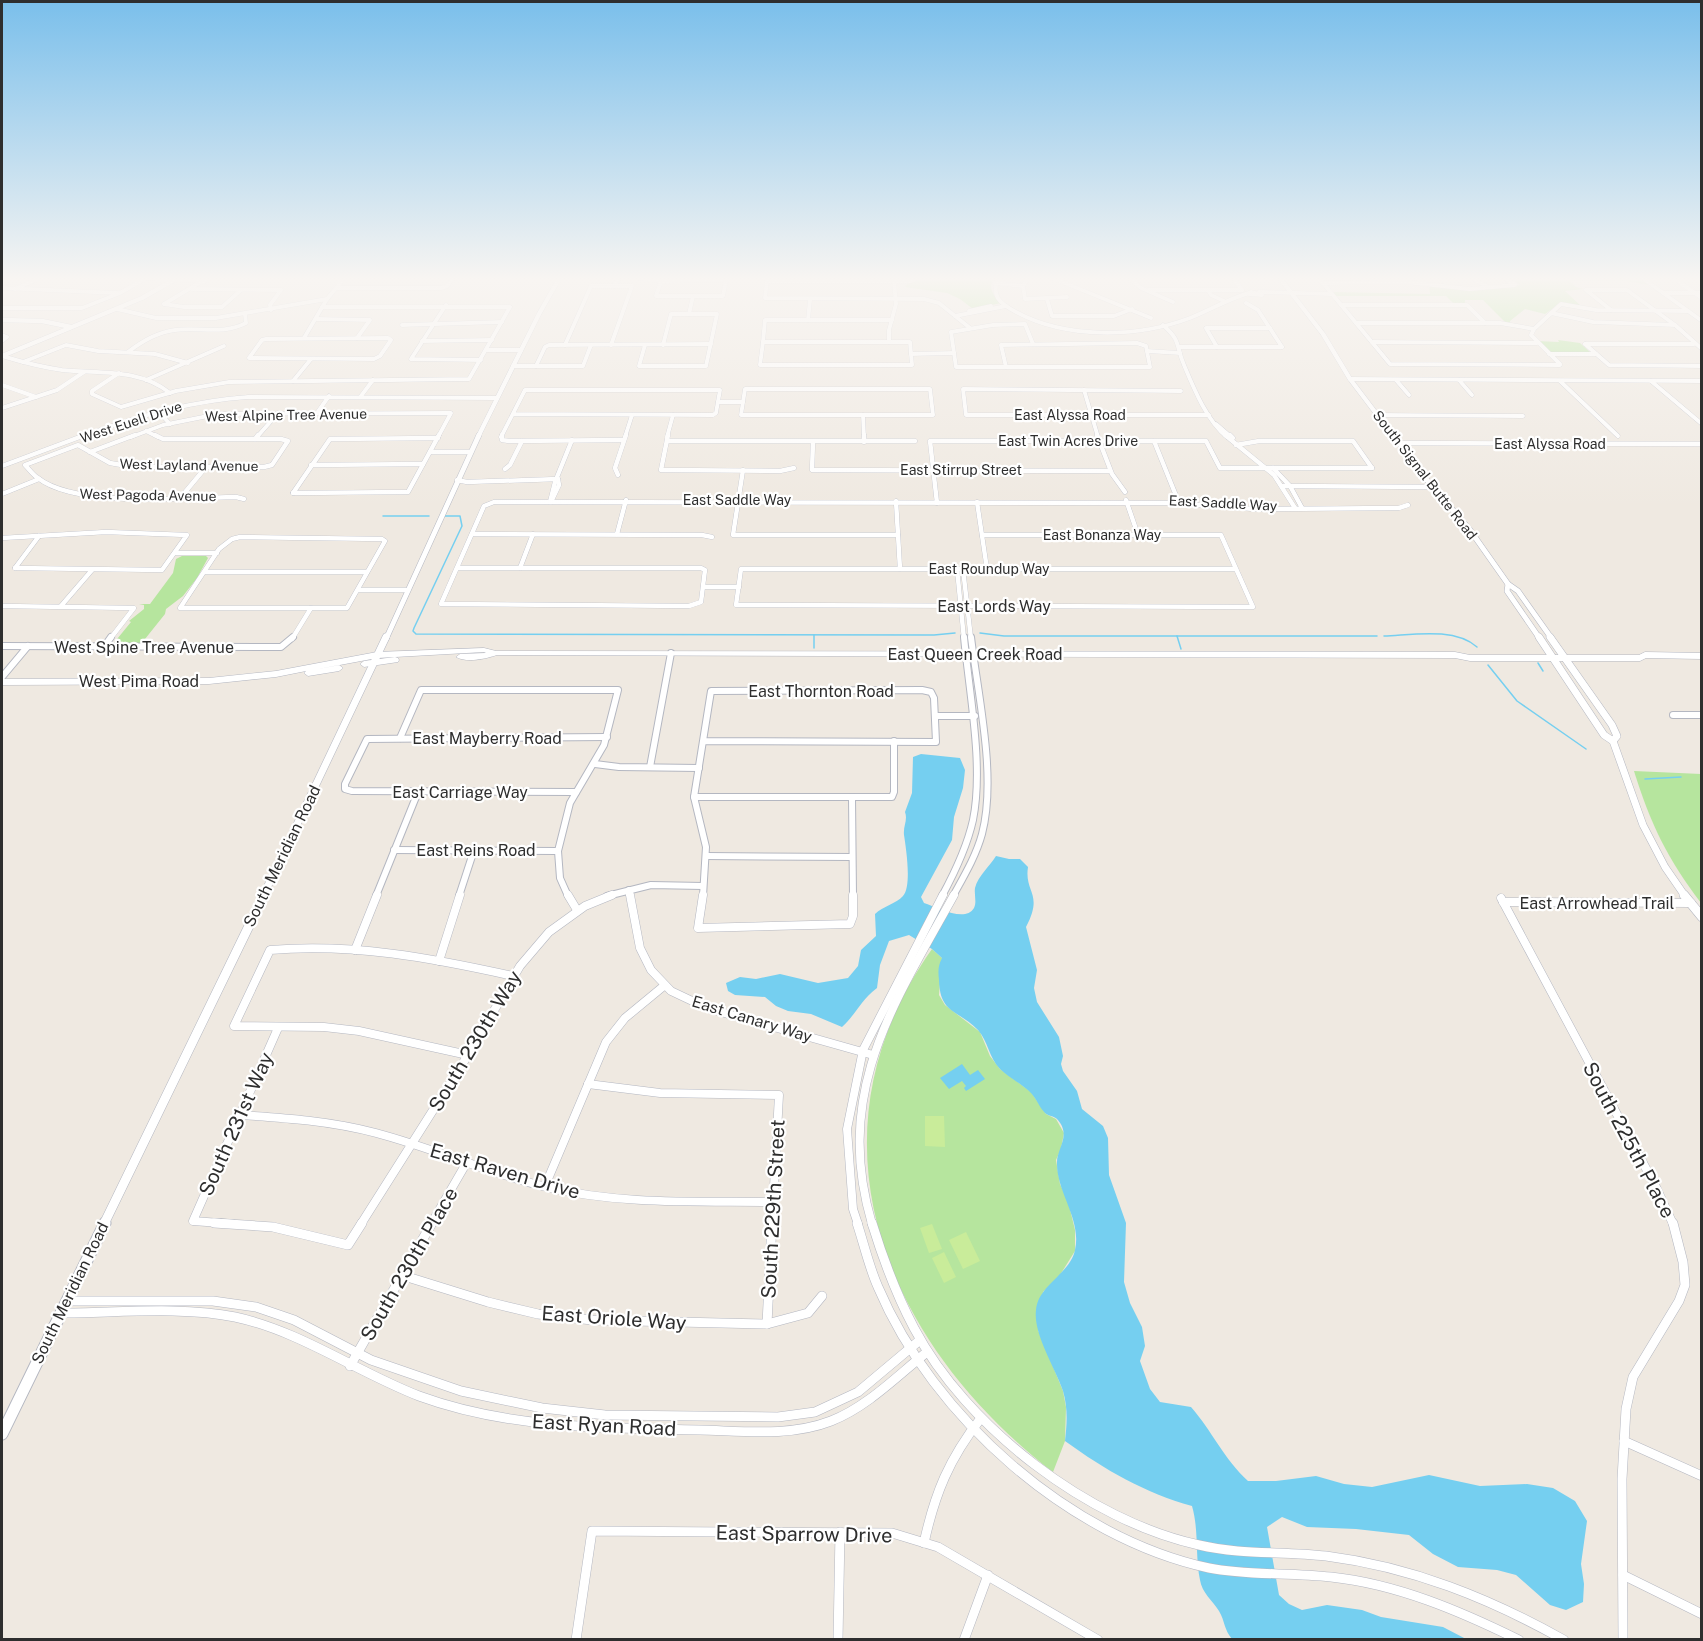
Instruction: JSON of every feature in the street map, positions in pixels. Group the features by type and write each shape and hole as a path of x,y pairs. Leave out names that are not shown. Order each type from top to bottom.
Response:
{"main road":[{"name":"East Queen Creek Road","path":"376,658 480,657 496,653 1455,655 1470,657 1564,654 1640,658 1645,655 1701,656"},
{"name":"West Pima Road","path":"2,680 188,682 276,674 285,676 376,658"}],"street":[{"path":"23,362 44,354"},
{"path":"146,354 162,355 188,363"},
{"path":"146,380 208,354"},
{"path":"252,354 249,358 378,358 381,354"},
{"path":"414,354 411,359 481,360"},
{"path":"119,373 91,393 122,407 170,393 241,381 469,380 485,354"},
{"name":"South Meridian Road","path":"2,1434 353,711 457,480 519,354"},
{"path":"536,366 542,354"},
{"path":"513,366 583,366 588,354"},
{"path":"643,354 639,366 706,366 709,354"},
{"path":"760,354 759,365 912,365 911,354 929,354"},
{"path":"954,354 957,366 1150,367 1147,354"},
{"path":"1003,354 1006,367"},
{"path":"1157,354 1180,355 1209,415 1224,436 1271,468 1302,508"},
{"name":"South Signal Butte Road","path":"1334,354 1350,380 1433,487 1470,530 1508,584 1518,591 1564,654 1612,725 1617,736 1613,741"},
{"path":"1381,354 1390,364 1560,365 1549,354"},
{"path":"1549,354 1597,354 1609,365 1701,366"},
{"path":"2,356 23,362 85,372 119,373 146,380 170,393"},
{"path":"293,381 311,359"},
{"path":"2,408 57,390 85,372"},
{"path":"362,396 373,380"},
{"path":"1350,380 1701,381"},
{"path":"1396,380 1409,395"},
{"path":"1459,380 1472,395"},
{"path":"1560,380 1618,436"},
{"path":"1650,381 1701,424"},
{"path":"2,385 36,397"},
{"path":"206,400 207,385"},
{"path":"746,389 930,389 933,415 741,415 743,402 746,389"},
{"name":"East Alyssa Road","path":"1084,390 963,389 966,415 1209,415"},
{"path":"513,414 713,415 716,413 720,392 715,390 530,390 523,393 501,437 502,440 522,441 624,440"},
{"path":"1125,492 1118,487 1110,471 1084,390 1181,391"},
{"path":"317,413 329,396"},
{"name":"West Euell Drive","path":"2,466 158,411 206,400 238,397 498,396"},
{"path":"718,402 743,402"},
{"path":"158,411 170,424"},
{"path":"146,431 163,439 255,439 278,413"},
{"name":"West Alpine Tree Avenue","path":"90,452 146,431 218,414 451,413 438,438"},
{"path":"618,475 615,468 632,415"},
{"path":"674,415 660,466 661,470 780,471 794,468"},
{"path":"863,415 864,441"},
{"path":"1378,415 1523,416"},
{"path":"438,438 408,492 293,493 330,439 438,438"},
{"name":"West Layland Avenue","path":"26,465 78,446 98,458 122,465 268,466 272,465 288,441 286,439 255,439"},
{"path":"550,502 559,485 558,479 572,440"},
{"path":"505,469 510,465 522,441"},
{"path":"667,441 915,441"},
{"name":"East Twin Acres Drive","path":"934,470 930,441 1206,441 1220,468 1271,468"},
{"path":"1154,441 1179,502"},
{"path":"1238,444 1259,441 1353,441 1372,468 1271,468"},
{"name":"East Stirrup Street","path":"813,442 812,471 1110,471"},
{"name":"East Alyssa Road","path":"1399,443 1701,444"},
{"path":"430,452 471,452"},
{"path":"311,465 423,464"},
{"name":"West Pagoda Avenue","path":"26,465 39,479 52,487 86,496 236,496 244,500"},
{"path":"181,497 206,467"},
{"path":"743,470 733,535 898,535"},
{"path":"934,470 937,502"},
{"path":"2,494 39,479"},
{"path":"457,480 467,482 558,479"},
{"path":"1287,488 1426,489 1433,487"},
{"path":"1287,488 1295,508"},
{"path":"617,534 626,501"},
{"path":"1126,501 1138,535"},
{"name":"East Saddle Way","path":"472,534 484,506 488,503 1126,501 1179,502 1233,509 1399,508 1408,506"},
{"path":"896,502 900,569"},
{"path":"977,502 987,569"},
{"path":"2,538 106,532 187,535 162,570 15,568 39,536"},
{"path":"457,568 701,568 705,570 701,602 689,606 441,604 472,534 702,535 712,537"},
{"path":"520,568 534,534"},
{"name":"East Bonanza Way","path":"982,535 1221,535 1236,569"},
{"path":"240,537 382,539 384,543 367,572 347,608 180,608 217,553 229,540 240,537"},
{"path":"175,553 217,553"},
{"name":"East Roundup Way","path":"739,587 741,569 1236,569"},
{"path":"960,569 970,654 978,784 973,819 958,866 938,903 873,1055 863,1094 860,1137 866,1200 887,1275 920,1340 953,1389 981,1418 1024,1458 1093,1505 1138,1525 1204,1547 1357,1560 1444,1582 1492,1601 1564,1640"},
{"name":"East Lords Way","path":"739,587 736,605 1253,607 1236,569"},
{"path":"61,606 92,570"},
{"path":"205,572 367,572"},
{"name":"South Signal Butte Road","path":"1508,584 1507,591 1604,735 1613,741 1635,808 1650,841 1701,917"},
{"path":"703,586 739,587"},
{"path":"358,590 406,590"},
{"path":"2,606 134,608 104,646"},
{"name":"West Spine Tree Avenue","path":"2,646 287,645 311,608"},
{"path":"2,680 28,646"},
{"path":"650,767 671,653"},
{"path":"970,654 982,716 987,793 983,826 964,876 948,906 919,950 862,1052 847,1118 846,1146 849,1184 869,1262 883,1299 910,1348 973,1428 1017,1472 1057,1502 1136,1543 1183,1560 1229,1571 1306,1574 1346,1579 1374,1586 1482,1621 1519,1640"},
{"path":"400,738 421,690 618,690 607,737 595,764 570,803 558,850 560,878 564,889 577,910 607,896 651,885 703,886"},
{"name":"East Thornton Road","path":"703,741 711,691 922,690 931,692 935,716"},
{"path":"1673,715 1701,715"},
{"path":"852,797 853,916 850,924 698,927 706,856 694,797 703,741 936,741 935,716 982,716"},
{"name":"East Mayberry Road","path":"345,789 345,784 367,739 607,737"},
{"path":"694,797 892,797 894,792 894,741"},
{"path":"595,764 619,767 699,768"},
{"name":"East Carriage Way","path":"345,789 417,792 576,792"},
{"path":"354,950 417,792"},
{"name":"East Reins Road","path":"394,850 558,850"},
{"path":"439,961 474,850"},
{"path":"706,856 852,857"},
{"name":"East Canary Way","path":"629,890 640,948 651,970 665,985 707,1008 873,1055"},
{"name":"East Arrowhead Trail","path":"1502,900 1691,903"},
{"name":"South 225th Place","path":"1502,900 1658,1189 1673,1223 1683,1262 1684,1284 1680,1301 1633,1377 1626,1408 1623,1640"},
{"name":"South 230th Way","path":"348,1245 468,1056 513,976 531,950 577,910"},
{"path":"468,1056 359,1031 324,1027 234,1026 270,950 284,948 354,950 439,961 513,976"},
{"path":"544,1186 606,1042 615,1029 665,985"},
{"name":"South 231st Way","path":"278,1028 193,1221 273,1227 348,1245"},
{"name":"South 229th Street","path":"588,1084 660,1093 779,1095 767,1324"},
{"name":"East Raven Drive","path":"240,1115 318,1122 374,1132 544,1186 632,1200 773,1202"},
{"name":"South 230th Place","path":"350,1366 467,1162"},
{"name":"East Oriole Way","path":"401,1275 488,1302 538,1314 592,1320 767,1324 808,1313 822,1296"},
{"name":"East Ryan Road","path":"67,1301 213,1301 256,1307 294,1320 357,1353 461,1391 500,1401 552,1410 605,1415 778,1417 815,1412 858,1392 920,1340"},
{"name":"East Ryan Road","path":"60,1313 195,1312 234,1317 276,1329 350,1366 423,1396 465,1409 523,1421 589,1428 779,1432 813,1427 832,1421 858,1408 927,1352"},
{"path":"924,1543 942,1474 981,1418"},
{"path":"1624,1441 1701,1476"},
{"name":"East Sparrow Drive","path":"576,1640 592,1531 892,1533 938,1547 1098,1640"},
{"path":"838,1640 840,1532"},
{"path":"964,1640 988,1575"},
{"path":"1623,1575 1701,1614"}],"green space":[{"path":"182,556 206,556 208,558 197,578 183,596 166,609 165,614 141,644 113,644 131,622 129,621 144,609 144,605 139,604 150,604 173,573 176,559"},
{"path":"1634,771 1701,774 1701,903 1679,872 1661,840"},
{"path":"932,949 942,958 939,995 945,1005 980,1032 990,1056 1000,1069 1031,1092 1046,1114 1056,1119 1064,1133 1056,1160 1060,1184 1068,1201 1075,1230 1075,1251 1060,1275 1043,1292 1038,1330 1063,1391 1066,1407 1065,1441 1053,1472 994,1420 945,1362 906,1299 880,1233 868,1163 871,1092 892,1020"},
{"path":"925,1116 944,1116 945,1147 925,1146"},
{"path":"932,1224 942,1249 929,1253 920,1228"},
{"path":"966,1232 980,1261 963,1269 949,1240"},
{"path":"944,1252 956,1277 944,1283 932,1258"}],"water":[{"path":"921,754 960,758 965,770 963,788 954,817 952,840 921,897 924,903 950,913 970,912 975,906 975,891 981,875 996,856 1020,859 1028,867 1033,907 1026,927 1037,970 1034,988 1037,1002 1059,1037 1063,1071 1077,1091 1082,1109 1103,1126 1108,1138 1109,1175 1126,1223 1124,1282 1130,1303 1142,1327 1145,1346 1140,1361 1150,1389 1160,1402 1191,1407 1232,1464 1248,1481 1276,1481 1316,1476 1344,1484 1372,1487 1429,1475 1480,1486 1527,1484 1553,1488 1575,1501 1587,1521 1581,1564 1584,1584 1583,1602 1566,1610 1550,1605 1516,1575 1497,1570 1458,1567 1433,1554 1409,1535 1356,1529 1307,1527 1282,1517 1267,1527 1279,1595 1289,1604 1302,1610 1327,1605 1362,1610 1381,1617 1443,1627 1466,1639 1232,1639 1219,1611 1201,1585 1196,1524 1192,1506 1126,1480 1065,1441 1067,1416 1065,1397 1041,1340 1036,1319 1038,1301 1042,1293 1067,1266 1075,1250 1075,1227 1058,1173 1057,1162 1064,1136 1063,1130 1057,1119 1045,1113 1029,1091 1000,1069 978,1030 946,1005 940,991 939,966 942,958 909,935 889,941 880,965 877,988 842,1027 811,1014 788,1011 776,1006 765,997 735,995 728,991 726,983 740,977 756,979 780,974 818,983 848,978 858,966 861,950 876,936 875,914 900,899 906,891 908,876 904,835 905,812 912,793 913,757"},
{"path":"962,1064 970,1075 978,1070 985,1079 966,1091 964,1088 966,1086 962,1081 949,1089 940,1078"}],"waterway":[{"path":"383,516 429,516"},
{"path":"444,516 460,516 462,526 414,628 413,631 416,634 934,635 955,633"},
{"path":"980,633 1004,636 1177,636"},
{"path":"1384,636 1445,634 1468,641 1477,647"},
{"path":"814,635 814,648"},
{"path":"1177,636 1377,636"},
{"path":"1177,636 1181,649"},
{"path":"1538,663 1543,671"},
{"path":"1488,665 1517,701 1586,749"},
{"path":"1645,779 1681,777"}]}
